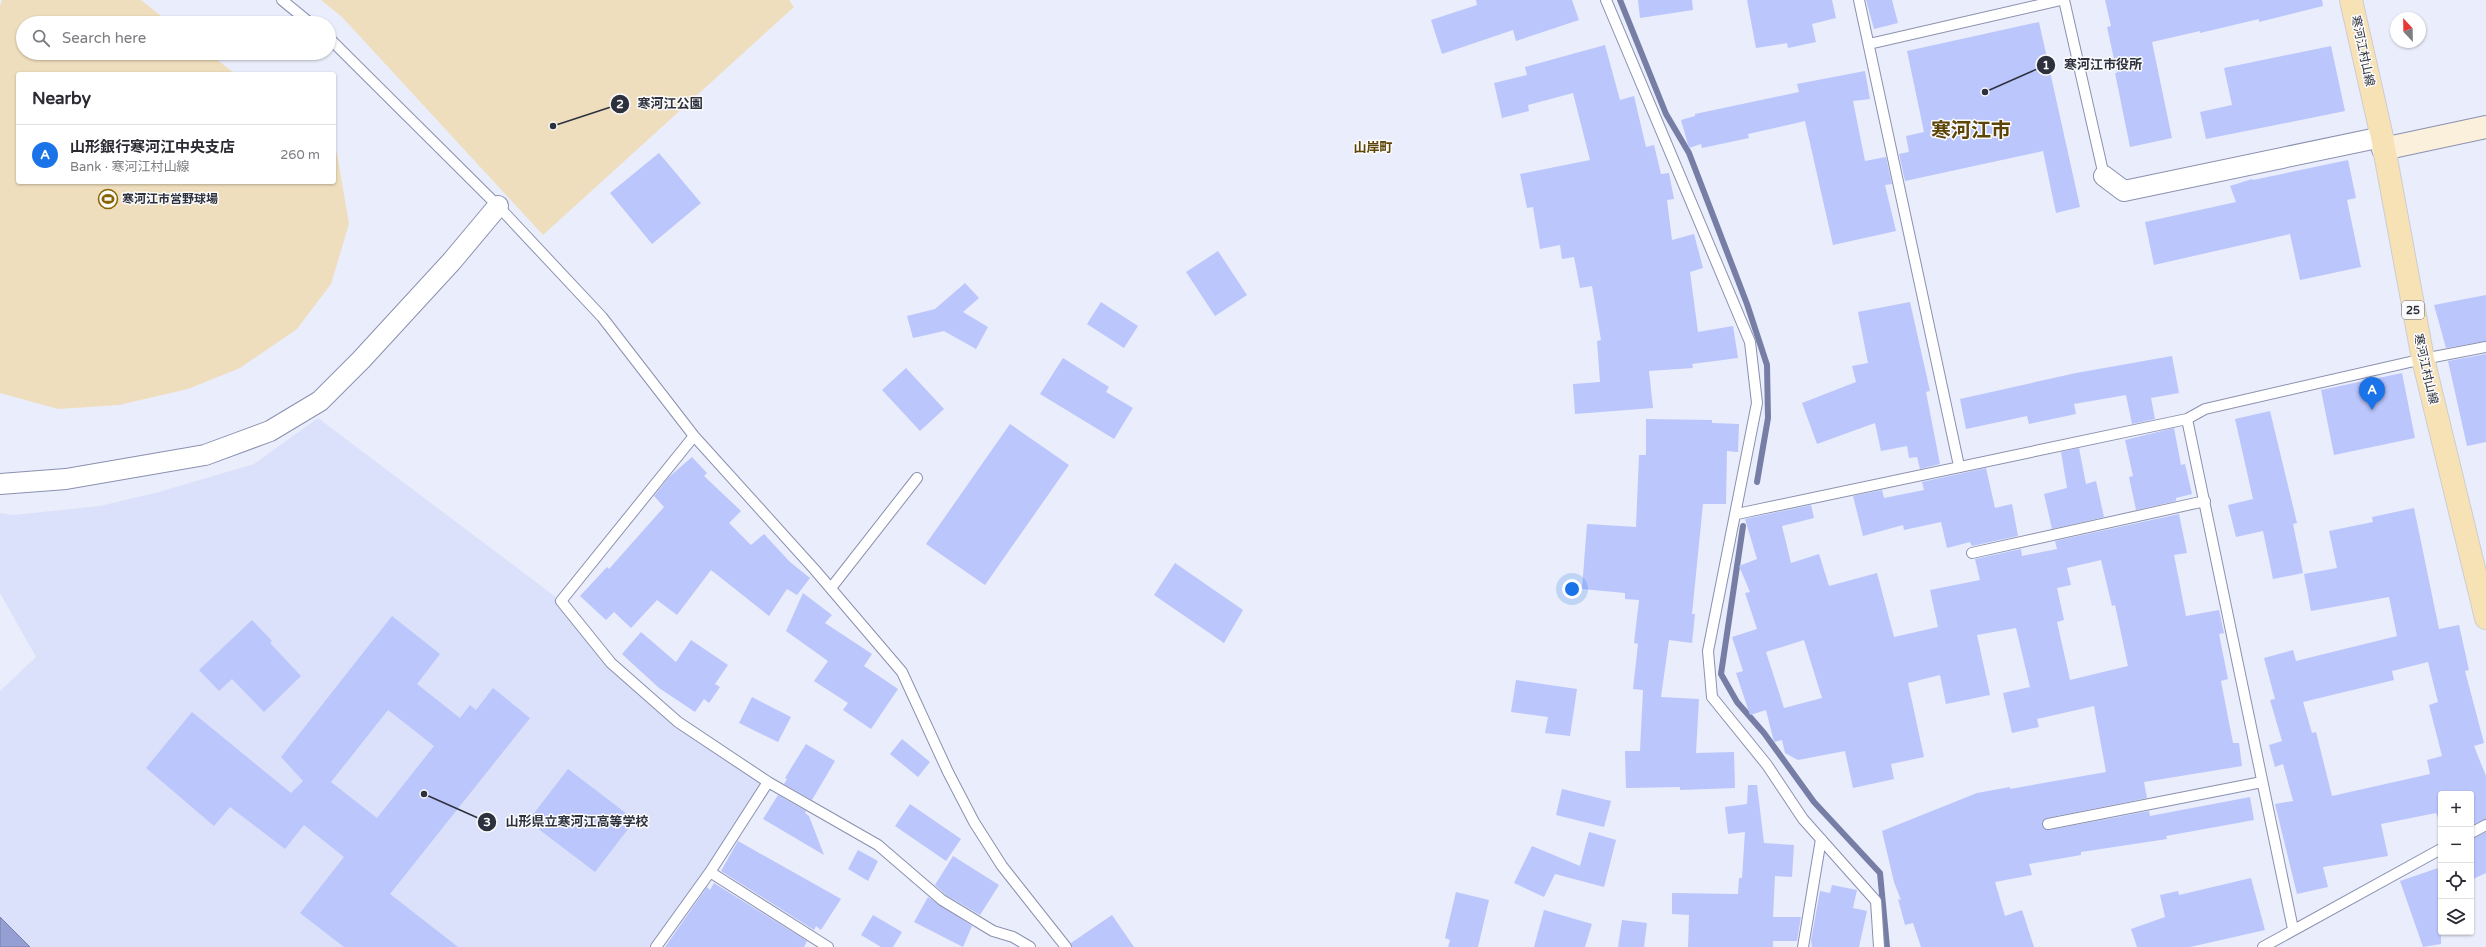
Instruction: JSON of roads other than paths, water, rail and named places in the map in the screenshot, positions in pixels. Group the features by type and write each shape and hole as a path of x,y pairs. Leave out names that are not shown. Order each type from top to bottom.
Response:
{"main road":[{"name":"寒河江村山線","path":"2351,0 2382,143 2423,359 2486,618"}],"street":[{"path":"2104,176 2124,191 2382,143 2486,127"},
{"path":"0,484 66,479 205,455 270,430 320,401 361,360 447,266 498,206"}],"lane":[{"path":"282,0 301,16"},
{"path":"1606,0 1750,342 1757,402 1737,514 1708,651 1712,697 1767,765 1803,820 1876,902 1879,947"},
{"path":"1859,0 1959,466"},
{"path":"1869,44 2062,0 2104,176"},
{"path":"336,45 498,206 602,317 694,436 831,588 902,672 948,772 974,822 1002,866 1066,947"},
{"path":"1737,514 2187,419 2205,409 2423,359 2486,347"},
{"path":"2187,419 2293,929"},
{"path":"694,436 562,601 611,663 678,722 768,782 878,845 942,900 993,931 1013,937 1030,947"},
{"path":"831,588 917,478"},
{"path":"1972,552 2205,500"},
{"path":"656,947 710,872 768,782"},
{"path":"2048,824 2262,782"},
{"path":"2474,831 2486,825"},
{"path":"1804,947 1821,839"},
{"path":"2264,947 2293,929 2438,852"},
{"path":"710,872 828,947"}],"water":[{"path":"0,917 30,947 0,947"}],"waterway":[{"path":"1620,0 1666,114 1689,153 1747,304 1767,365 1768,418 1757,482"},
{"path":"1743,526 1721,674 1737,702 1764,733 1814,802 1880,873 1887,947"}],"place":[{"name":"寒河江市役所","path":"1985,92"},
{"name":"寒河江公園","path":"553,126"},
{"name":"寒河江市営野球場","path":"108,199"},
{"name":"山形銀行寒河江中央支店","path":"2372,410"},
{"name":"山形県立寒河江高等学校","path":"424,794"}],"district":[{"name":"寒河江市","path":"1971,130"},
{"name":"山岸町","path":"1373,147"}]}
